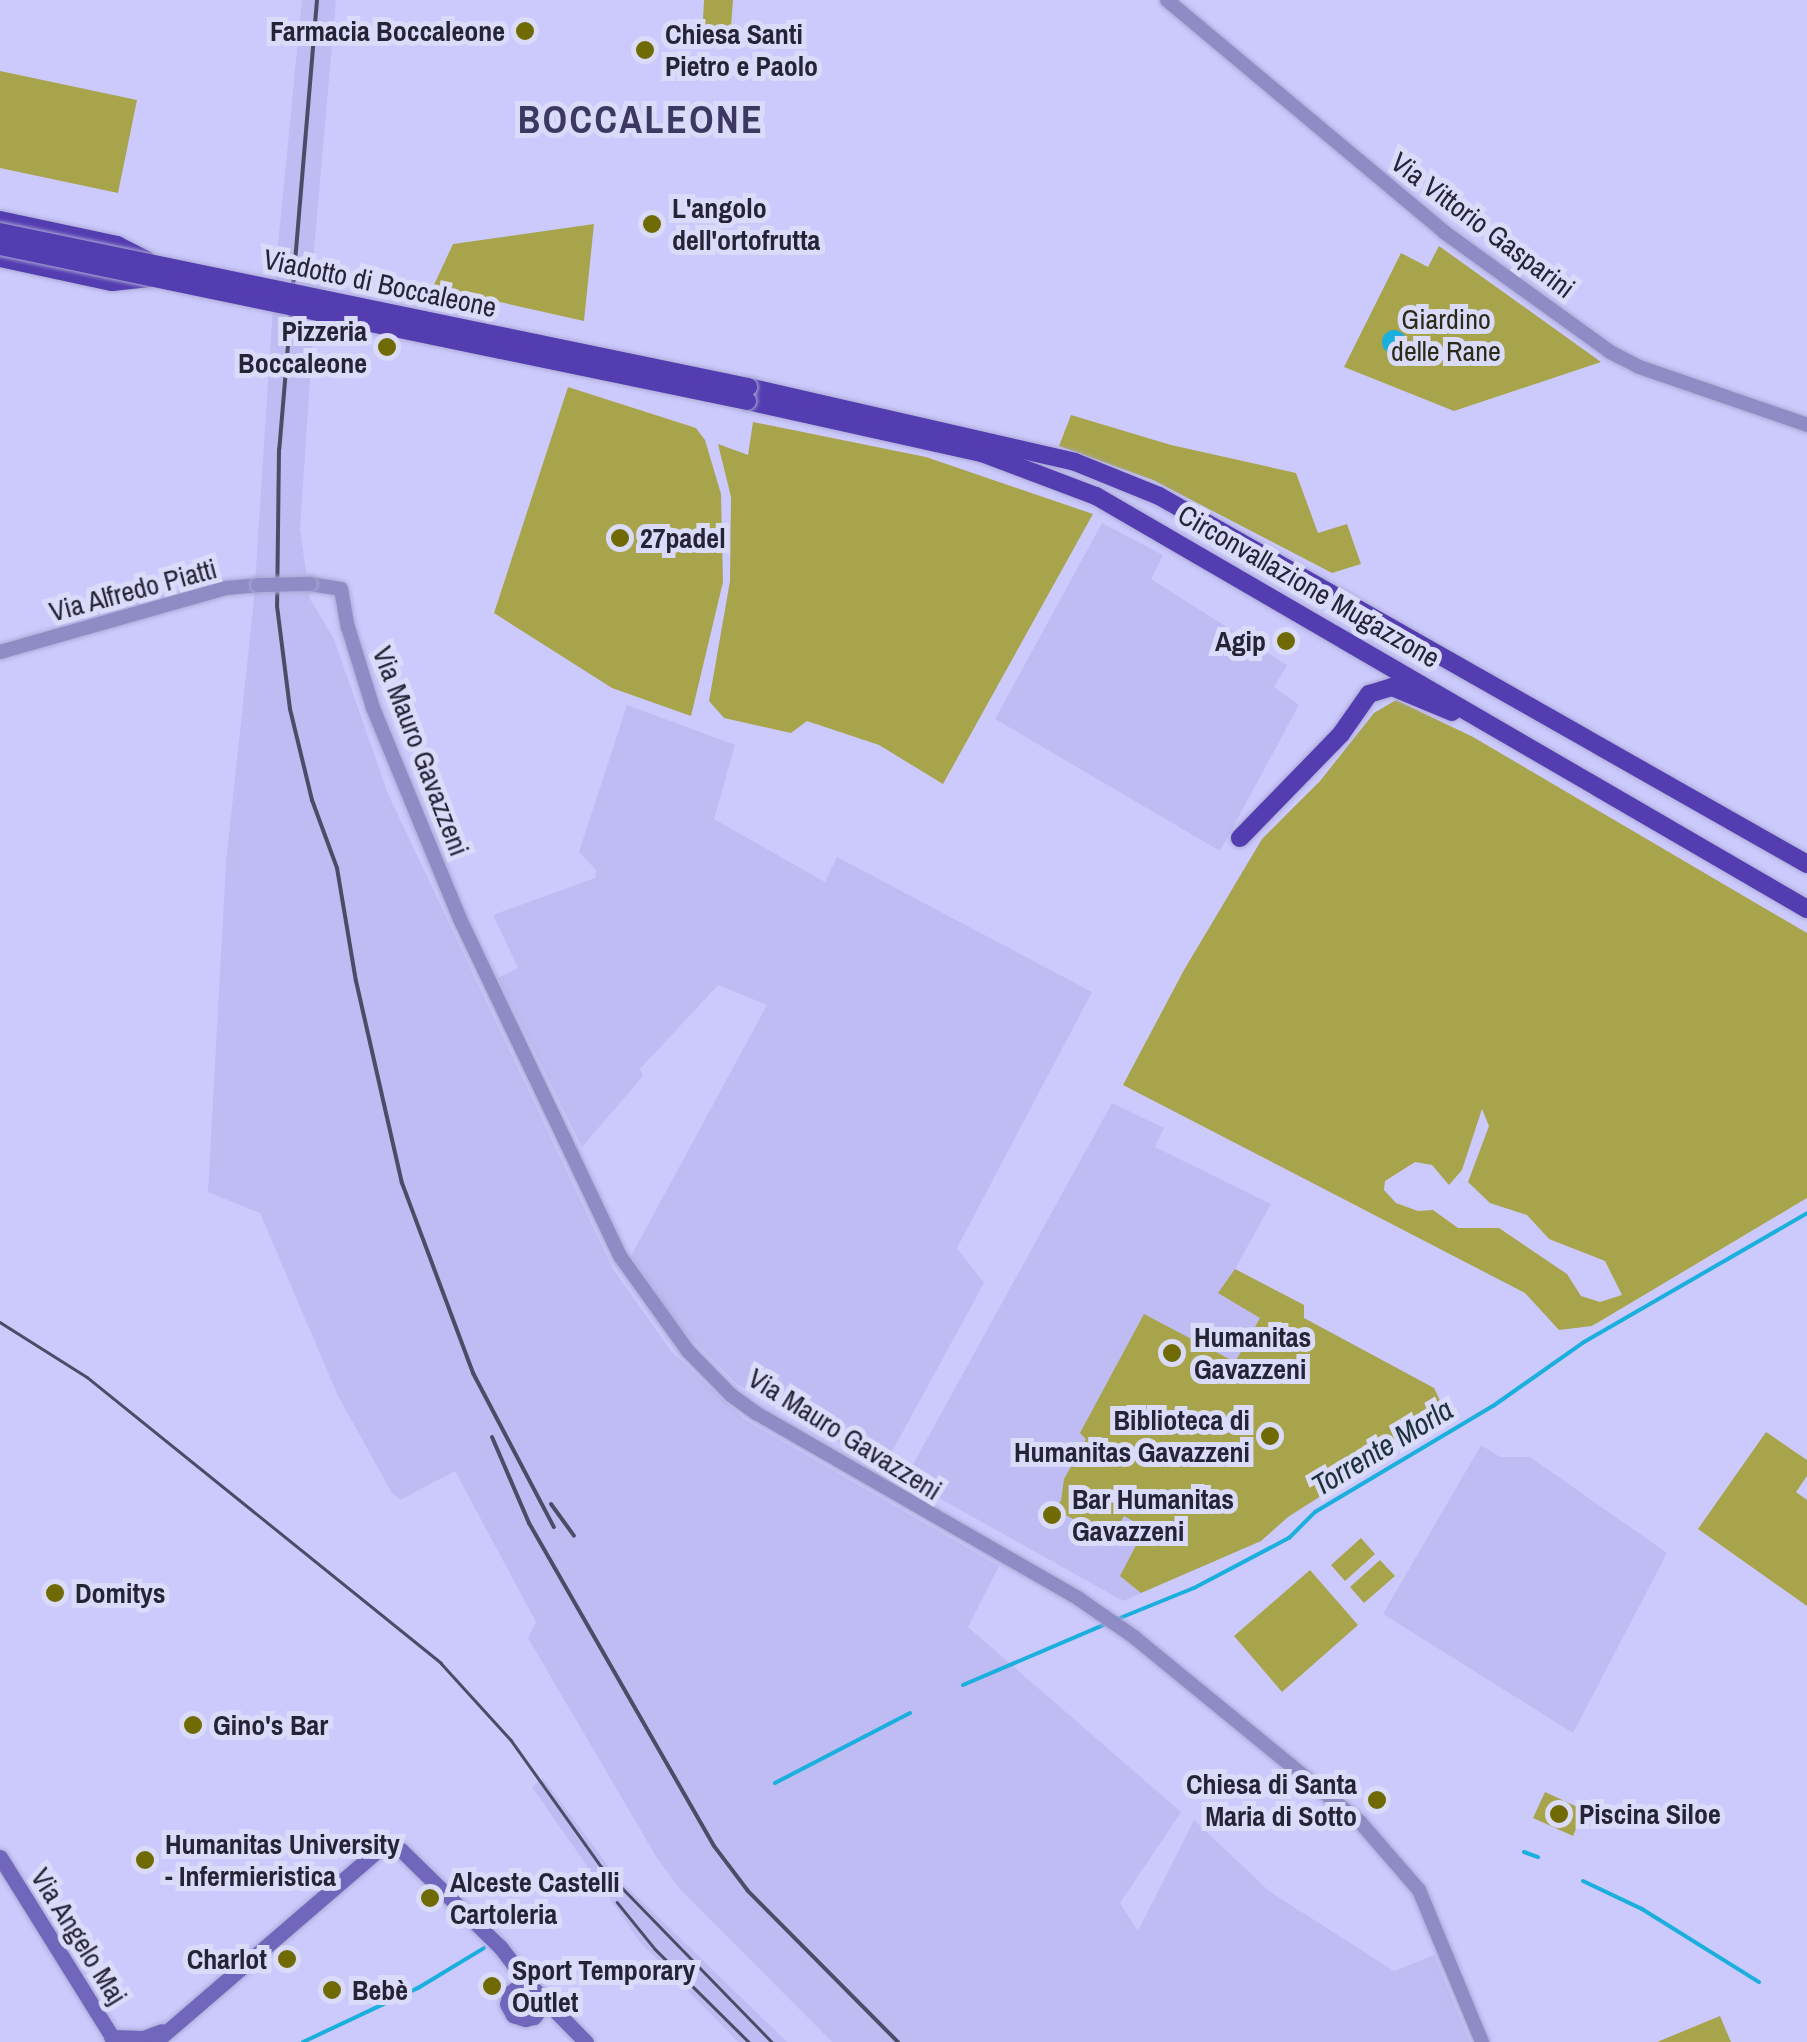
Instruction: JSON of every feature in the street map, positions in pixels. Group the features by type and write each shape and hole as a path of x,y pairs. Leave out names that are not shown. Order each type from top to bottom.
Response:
{"highway":[{"name":"Viadotto di Boccaleone","path":"5,225 150,271"},
{"name":"Viadotto di Boccaleone","path":"3,255 150,271 748,393"},
{"name":"Circonvallazione Mugazzone","path":"748,393 982,453 1080,488 1807,909"},
{"name":"Circonvallazione Mugazzone","path":"748,393 1057,457 1159,496 1807,864"},
{"path":"1240,838 1341,734 1376,690 1392,687 1508,734"}],"main road":[{"path":"156,2042 378,1850 398,1847 502,1948 536,1991 586,2042"},
{"name":"Via Angelo Maj","path":"0,1857 113,2039"},
{"path":"113,2039 142,2038 174,2024"}],"street":[{"name":"Via Vittorio Gasparini","path":"1166,0 1444,232 1612,353 1639,367 1807,424"},
{"name":"Via Alfredo Piatti","path":"0,652 226,588 310,584 341,589"},
{"name":"Via Mauro Gavazzeni","path":"341,589 373,708 460,920 620,1256 688,1351 756,1413 1079,1599 1134,1636 1346,1810 1396,1860 1419,1890 1482,2042"}],"shaded area":[{"path":"302,0 336,0 311,284 326,288 321,322 314,321 300,529 310,599 334,639 388,794 613,1269 671,1351 744,1419 999,1566 968,1627 1181,1812 1120,1903 1138,1931 1194,1820 1269,1891 1394,1971 1434,1955 1470,2042 832,2042 679,1888 657,1858 528,1638 536,1622 455,1471 400,1500 392,1493 338,1396 260,1213 208,1192 226,863 254,599 275,275"},
{"path":"1394,330 1406,342 1394,354 1382,342"},
{"path":"1102,523 1163,555 1151,579 1287,665 1274,687 1299,705 1220,851 995,719"},
{"path":"627,705 735,745 714,819 825,882 837,857 1092,992 957,1248 984,1283 883,1468 737,1384 677,1325 631,1256 767,1005 718,985 640,1069 643,1076 582,1147 498,978 518,968 493,915 595,878 596,870 579,852"},
{"name":"Humanitas Gavazzeni","path":"1112,1103 1164,1128 1155,1147 1271,1204 1235,1269 1304,1305 1304,1318 1434,1388 1447,1415 1288,1517 1261,1541 1123,1601 905,1479"},
{"path":"1481,1445 1500,1457 1530,1457 1667,1553 1573,1733 1383,1614"},
{"path":"543,1778 615,1875 787,2042 738,2042 640,1942 532,1787"}],"green space":[{"path":"704,0 733,0 730,41 702,39"},
{"path":"0,71 137,100 118,193 0,168"},
{"path":"594,224 584,321 433,287 453,244"},
{"name":"Giardino delle Rane","path":"1439,246 1601,362 1454,411 1344,367 1401,253 1428,267"},
{"name":"27padel","path":"568,387 696,428 705,440 721,494 723,582 691,716 612,688 494,613"},
{"path":"1071,415 1171,445 1296,473 1318,533 1347,524 1361,564 1332,573 1153,480 1059,446"},
{"path":"753,422 926,457 1093,514 943,784 879,745 807,721 791,733 724,718 709,701 730,581 731,497 718,444 748,455"},
{"path":"1396,700 1473,737 1807,933 1807,1198 1592,1326 1559,1330 1525,1293 1123,1085 1184,970 1262,839 1320,781 1374,713","holes":["1482,1109 1489,1126 1468,1182 1490,1203 1527,1215 1549,1239 1605,1261 1622,1295 1600,1302 1581,1296 1567,1274 1499,1228 1458,1228 1433,1210 1418,1211 1396,1203 1384,1190 1385,1181 1415,1162 1432,1165 1449,1185 1462,1170"]},
{"path":"1235,1269 1304,1305 1304,1318 1434,1388 1447,1415 1288,1517 1261,1541 1141,1593 1120,1576 1145,1528 1124,1516 1111,1540 1053,1508 1061,1501 1064,1479 1086,1439 1080,1433 1144,1314 1235,1362 1260,1318 1218,1293"},
{"path":"1766,1432 1807,1460 1807,1476 1796,1492 1807,1500 1807,1606 1698,1529"},
{"path":"1361,1538 1375,1554 1345,1581 1331,1565"},
{"path":"1380,1560 1395,1576 1364,1603 1350,1587"},
{"path":"1310,1570 1358,1625 1282,1692 1234,1636"},
{"name":"Piscina Siloe","path":"1545,1792 1584,1810 1573,1836 1533,1818"},
{"path":"1720,2016 1731,2042 1657,2042"}],"waterway":[{"name":"Torrente Morla","path":"1115,1620 1194,1588 1289,1538 1315,1512 1493,1406 1584,1342 1807,1213"},
{"name":"Torrente Morla","path":"963,1685 1106,1624"},
{"name":"Torrente Morla","path":"775,1783 910,1713"},
{"path":"1524,1852 1538,1857"},
{"path":"1583,1881 1642,1909 1759,1982"},
{"name":"Torrente Morla","path":"303,2042 418,1988 484,1948"}],"tram line":[{"path":"0,1322 87,1377 441,1663 511,1740 601,1866 772,2042"},
{"path":"617,1902 655,1949 749,2042"}],"railway":[{"path":"317,0 279,449 277,606 290,709 312,800 337,868 356,981 402,1183 473,1373 554,1527"},
{"path":"492,1437 529,1523 714,1846 748,1891 898,2042"},
{"path":"551,1504 574,1536"}],"place":[{"name":"Farmacia Boccaleone","path":"525,31"},
{"name":"Chiesa Santi Pietro e Paolo","path":"645,50"},
{"name":"L'angolo dell'ortofrutta","path":"652,224"},
{"name":"Pizzeria Boccaleone","path":"387,347"},
{"name":"27padel","path":"620,538"},
{"name":"Agip","path":"1286,641"},
{"name":"Humanitas Gavazzeni","path":"1172,1353"},
{"name":"Biblioteca di Humanitas Gavazzeni","path":"1270,1436"},
{"name":"Bar Humanitas Gavazzeni","path":"1052,1515"},
{"name":"Domitys","path":"55,1593"},
{"name":"Gino's Bar","path":"193,1725"},
{"name":"Chiesa di Santa Maria di Sotto","path":"1377,1800"},
{"name":"Piscina Siloe","path":"1559,1814"},
{"name":"Humanitas University - Infermieristica","path":"145,1860"},
{"name":"Alceste Castelli Cartoleria","path":"430,1898"},
{"name":"Charlot","path":"287,1959"},
{"name":"Sport Temporary Outlet","path":"492,1986"},
{"name":"Bebè","path":"332,1990"}],"district":[{"name":"BOCCALEONE","path":"641,120"}]}
